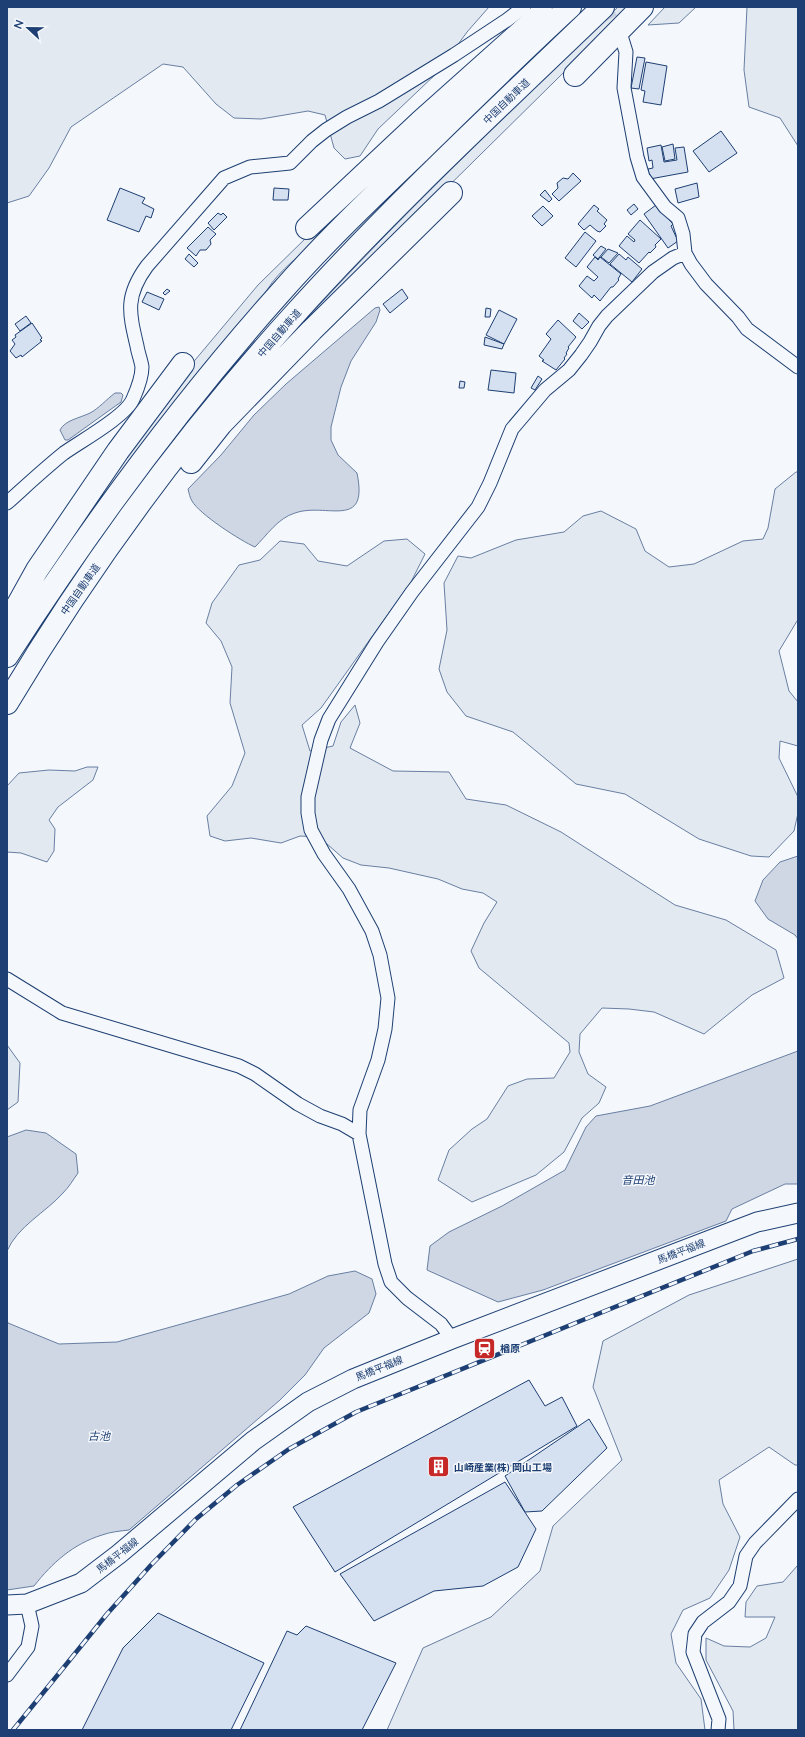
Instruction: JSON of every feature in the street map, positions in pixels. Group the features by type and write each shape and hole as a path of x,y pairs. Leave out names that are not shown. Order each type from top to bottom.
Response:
{"highway":[{"path":"307,228 420,122 549,7"},
{"path":"7,656 50,590 130,477 205,381 281,292 355,214 570,7"},
{"name":"中国自動車道","path":"7,703 48,635 125,524 199,427 292,317 399,206 603,7"},
{"path":"575,75 642,7"},
{"path":"48,635 83,597 221,424 312,330 451,193"},
{"path":"7,624 46,556 118,451 183,364"}],"main road":[{"name":"馬橋平福線","path":"7,1605 27,1604 81,1582 120,1554 254,1442 308,1402 353,1379 452,1339 757,1222 798,1213"}],"street":[{"path":"7,503 65,453 122,412 133,401 139,385 142,368 131,318 130,304 140,275 224,178 250,167 290,163 312,140 326,130 347,117 379,101 436,66 507,20 524,7"},
{"path":"622,39 626,52 624,88 637,158 643,177 665,207 678,218 683,234 685,253 691,264 706,284 738,317 747,329 798,367"},
{"path":"452,1339 440,1324 406,1298 391,1282 385,1264 359,1134 360,1110 378,1060 385,1029 388,998 380,955 372,931 349,889 324,854 311,830 308,814 308,797 321,740 329,719 377,642 412,592 478,507 490,483 512,429 545,390 569,370 607,316 653,272 674,258 685,253"},
{"path":"7,979 62,1013 239,1066 277,1088 298,1104 314,1113 342,1124 359,1134"},
{"path":"718,1730 720,1719 693,1652 695,1634 703,1622 730,1602 740,1586 746,1556 755,1543 798,1499"},
{"path":"7,1675 28,1647 32,1626 27,1604"}],"shaded area":[{"path":"7,7 489,7 467,32 438,72 378,129 360,156 345,159 334,148 325,115 308,111 261,119 234,118 216,104 183,67 163,64 71,127 49,168 29,196 7,203"},
{"path":"618,7 630,7 252,380 295,331 431,189"},
{"path":"665,7 696,7 679,23 648,25"},
{"path":"747,7 798,7 798,146 780,118 749,107 744,70"},
{"path":"364,181 369,188 327,231 284,269 272,282 263,298 87,519 37,588 175,384 258,285"},
{"path":"798,472 798,622 797,621 779,651 789,691 798,702 798,746 780,741 779,758 798,797 798,813 794,831 769,857 751,856 699,839 625,794 576,784 513,732 466,716 447,692 439,669 447,630 444,583 458,556 471,558 516,540 564,532 583,516 601,511 636,529 645,551 669,567 694,564 743,541 763,539 768,528 775,489"},
{"path":"407,539 425,554 411,582 321,708 302,725 310,751 333,746 341,722 355,705 360,723 350,748 393,771 449,772 466,799 506,805 561,832 675,905 726,920 776,950 784,978 752,995 704,1034 654,1012 602,1008 580,1034 579,1052 588,1074 606,1087 599,1103 582,1118 564,1152 536,1175 472,1202 438,1180 449,1150 472,1129 487,1119 508,1086 527,1079 554,1078 570,1052 569,1043 479,968 471,951 484,923 497,902 483,893 462,889 438,879 389,868 361,865 343,858 319,837 300,836 281,843 251,838 225,841 210,836 207,816 232,786 245,753 230,703 232,667 221,641 206,623 212,603 239,565 260,560 280,541 304,544 318,561 347,566 384,541"},
{"path":"87,767 98,767 93,780 58,807 49,820 55,829 54,851 47,862 21,853 7,852 7,786 19,773 49,770 75,771"},
{"path":"7,1045 20,1063 18,1102 7,1110"},
{"path":"798,1259 798,1465 795,1465 769,1447 719,1480 723,1504 740,1537 729,1570 710,1598 683,1610 671,1634 676,1663 701,1699 705,1730 387,1730 423,1648 491,1617 540,1571 553,1526 622,1460 593,1387 603,1341 689,1295"},
{"path":"798,1565 798,1730 734,1730 733,1711 706,1660 706,1638 724,1646 750,1647 766,1638 775,1617 745,1617 746,1602 757,1586 783,1582"}],"water":[{"path":"379,307 380,310 376,322 351,361 341,387 331,427 331,440 338,455 357,473 359,491 357,502 351,508 342,511 307,511 289,515 268,532 255,547 211,520 192,501 188,489 221,455 254,415 286,384 375,308"},
{"path":"115,393 121,393 123,395 121,402 68,440 65,440 60,430 65,424 93,411"},
{"path":"798,856 798,939 795,935 768,919 755,901 763,880 780,862"},
{"name":"音田池","path":"798,1051 798,1184 785,1184 732,1209 726,1221 543,1290 498,1302 427,1270 430,1246 449,1232 502,1206 565,1170 586,1127 596,1116 650,1106"},
{"path":"26,1130 46,1133 76,1154 78,1173 63,1193 18,1234 7,1251 7,1137"},
{"name":"古池","path":"355,1271 372,1279 376,1294 369,1313 324,1348 305,1375 280,1400 129,1530 105,1534 91,1539 64,1555 34,1586 7,1590 7,1321 8,1323 59,1344 117,1342 289,1294 328,1276"}],"building":[{"path":"637,57 645,58 639,89 631,88"},
{"path":"646,62 667,66 661,105 643,102 645,91 641,90"},
{"path":"721,131 737,153 709,172 693,151"},
{"path":"673,144 675,159 665,161 662,147"},
{"path":"661,145 664,162 677,160 675,148 684,147 688,172 650,179 648,169 653,168 652,160 649,161 647,148"},
{"path":"573,173 581,181 559,201 552,194 558,188 557,183 563,178 568,179"},
{"path":"697,183 699,197 678,203 675,189"},
{"path":"120,188 145,198 142,203 154,209 151,218 146,216 139,232 107,220"},
{"path":"274,188 289,189 288,200 273,200"},
{"path":"545,190 552,199 549,202 540,195"},
{"path":"634,204 638,209 631,215 627,210"},
{"path":"594,205 599,209 597,211 607,220 604,224 606,226 600,232 590,225 584,230 578,224"},
{"path":"656,205 673,224 671,226 678,241 668,248 644,214"},
{"path":"543,206 553,216 542,226 532,216"},
{"path":"218,213 221,215 223,213 227,217 214,230 208,223"},
{"path":"640,220 661,239 655,245 656,247 639,263 619,246 627,236 634,242 635,240 628,234"},
{"path":"208,227 216,234 210,240 211,244 206,250 200,250 196,256 187,248"},
{"path":"585,232 596,241 576,267 565,258"},
{"path":"601,246 606,249 598,259 593,255"},
{"path":"608,249 618,253 609,263 601,257"},
{"path":"189,254 198,263 194,267 185,259"},
{"path":"619,254 626,260 628,257 642,269 632,282 610,264"},
{"path":"595,257 598,260 600,257 621,274 618,279 619,280 613,287 611,287 600,301 594,295 592,298 579,286 587,276 594,281 598,277 587,267"},
{"path":"167,289 170,291 165,295 163,293"},
{"path":"402,289 408,298 390,313 383,304"},
{"path":"147,292 164,299 159,310 142,302"},
{"path":"486,308 491,309 490,317 485,317"},
{"path":"499,310 517,319 504,344 486,335"},
{"path":"579,313 589,322 582,329 573,321"},
{"path":"26,316 31,323 20,331 15,324"},
{"path":"558,320 576,337 568,347 567,354 564,358 565,359 556,370 542,361 544,360 539,356 551,339 546,334"},
{"path":"32,323 42,338 40,340 42,341 22,357 21,355 16,358 10,351 15,344 12,340 16,337 15,335"},
{"path":"485,337 504,344 502,349 484,345"},
{"path":"491,370 516,373 514,393 488,390"},
{"path":"538,376 542,379 535,390 531,388"},
{"path":"460,381 465,382 464,388 459,388"},
{"name":"山崎産業(株) 岡山工場","path":"529,1380 545,1406 562,1397 577,1426 335,1572 293,1507"},
{"path":"589,1419 607,1448 542,1511 525,1512 505,1476"},
{"name":"山崎産業(株) 岡山工場","path":"505,1482 536,1529 518,1567 483,1586 434,1591 374,1621 340,1574"},
{"path":"158,1613 264,1663 231,1730 82,1730 123,1648"},
{"path":"306,1626 396,1663 362,1730 240,1730 287,1631 297,1635"}],"tunnel":[{"path":"605,7 620,36"}],"railway":[{"path":"13,1730 107,1614 151,1565 196,1519 237,1485 289,1449 356,1412 753,1251 798,1239"}],"place":[{"name":"楢原","path":"485,1348"},
{"name":"山崎産業(株) 岡山工場","path":"439,1467"}]}
